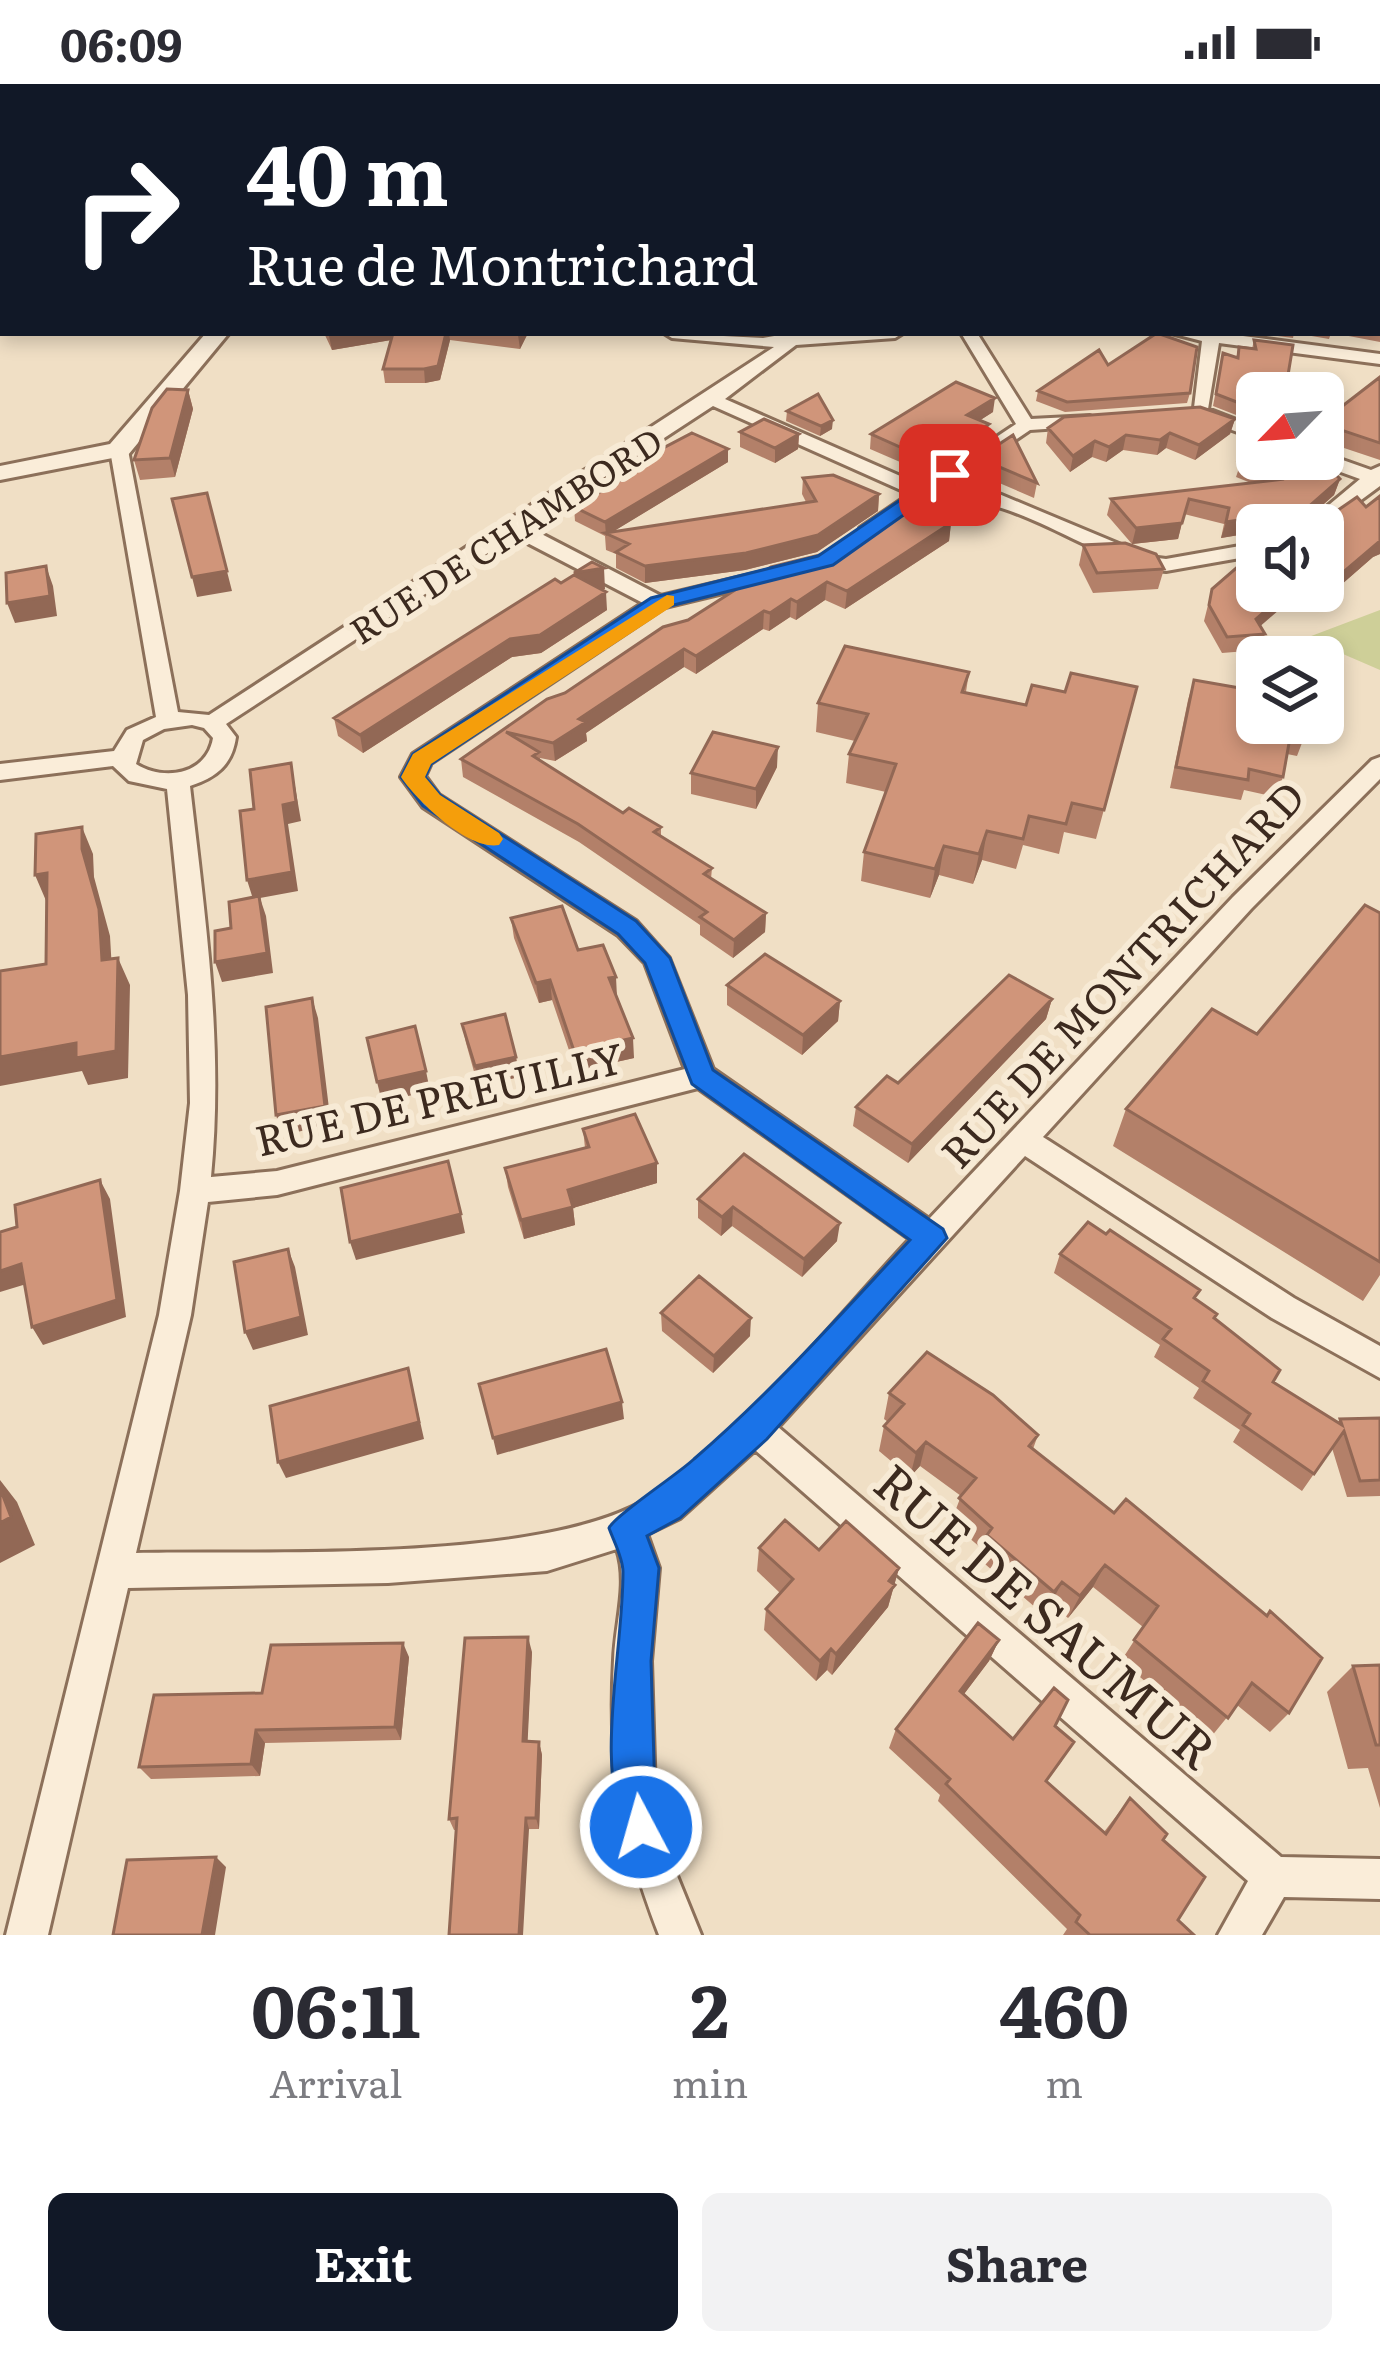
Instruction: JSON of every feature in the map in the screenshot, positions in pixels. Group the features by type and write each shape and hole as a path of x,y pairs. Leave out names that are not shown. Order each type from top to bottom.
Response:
{"street":[{"path":"168,719 119,450 132,429 215,336"},
{"path":"750,336 837,336"},
{"path":"971,336 1026,425"},
{"path":"1212,336 1191,413 1236,427"},
{"path":"1219,336 1380,359"},
{"name":"RUE DE CHAMBORD","path":"212,723 515,529 798,338"},
{"path":"711,400 923,493 992,498 1153,564 1236,553"},
{"path":"845,547 1026,425 1108,420"},
{"path":"0,472 119,450"},
{"path":"1344,466 1378,477"},
{"path":"1343,504 1378,477"},
{"path":"515,529 658,603"},
{"path":"806,566 658,603 421,759 412,777 431,801 627,928 656,958 702,1076 932,1238"},
{"path":"168,719 212,723 225,737 222,755 205,771 178,781 146,780 125,767 122,757 136,734 168,719"},
{"path":"0,772 122,757"},
{"name":"RUE DE MONTRICHARD","path":"112,1571 483,1561 547,1553 627,1528 668,1506 755,1428 1242,903 1380,765"},
{"path":"27,1935 176,1315 195,1192 204,1103 201,995 178,781"},
{"name":"RUE DE PREUILLY","path":"195,1192 277,1183 702,1076"},
{"path":"1025,1141 1283,1308 1380,1363"},
{"name":"RUE DE SAUMUR","path":"755,1428 1273,1877"},
{"path":"627,1528 641,1568 632,1661 635,1795 653,1865 680,1935"},
{"path":"1239,1935 1273,1877 1380,1879"}],"green space":[{"path":"1380,610 1380,670 1344,654 1344,636 1311,636"}],"building":[{"path":"392,336 445,336 438,366 383,369"},
{"path":"1152,336 1197,347 1190,393 1067,402 1038,391 1099,350 1108,365"},
{"path":"1254,340 1293,345 1288,372 1236,372 1236,402 1216,394 1223,353 1238,358 1239,347 1256,349"},
{"path":"1380,377 1380,443 1344,431 1344,405"},
{"path":"956,382 995,398 967,415 989,424 953,447 943,443 930,452 917,446 909,451 871,434"},
{"path":"167,389 188,390 170,458 134,460 152,408"},
{"path":"818,394 833,420 821,426 787,411"},
{"path":"1200,407 1235,419 1199,445 1170,433 1160,440 1126,435 1109,447 1095,441 1073,456 1048,428 1064,417"},
{"path":"764,419 799,434 775,448 740,432"},
{"path":"692,433 728,449 605,522 574,507 638,470 629,466"},
{"path":"1013,435 1037,483 978,458"},
{"path":"833,475 879,494 818,535 746,553 645,566 616,552 629,544 605,533 816,501 803,478"},
{"path":"1275,480 1339,480 1312,504 1236,504 1236,520 1226,522 1229,508 1189,499 1182,523 1136,528 1111,499"},
{"path":"207,493 227,571 192,577 172,499"},
{"path":"1380,496 1380,541 1344,572 1344,506 1357,497 1366,507"},
{"path":"913,507 951,523 847,591 827,582 797,602 791,599 770,613 764,611 696,656 684,649 579,719 586,722 553,743 506,732 539,752 533,756 623,813 629,808 661,827 654,832 712,868 704,874 766,913 734,940 700,917 707,912 578,824 461,759 663,627 688,620 771,567 836,551 893,512 897,519"},
{"path":"1125,543 1156,554 1164,569 1097,573 1083,545"},
{"path":"592,562 604,568 574,573"},
{"path":"46,566 50,596 7,603 6,573"},
{"path":"1236,568 1236,612 1264,612 1256,619 1265,634 1227,637 1209,605 1212,589"},
{"path":"574,575 606,592 540,635 510,639 360,735 334,718 555,579 561,583"},
{"path":"845,646 969,672 962,692 1026,705 1032,685 1065,692 1071,673 1137,687 1104,810 1072,803 1066,824 1029,816 1023,839 987,831 979,854 944,846 935,869 864,852 896,764 849,754 868,714 818,703"},
{"path":"1194,680 1236,687 1236,744 1289,744 1283,777 1249,769 1248,780 1176,767"},
{"path":"713,732 778,747 756,789 691,773"},
{"path":"291,763 296,802 283,805 292,872 247,880 240,811 254,809 250,770"},
{"path":"82,827 82,849 99,909 102,960 118,958 116,1051 76,1058 76,1043 0,1057 0,971 46,964 47,873 35,875 36,834"},
{"path":"259,896 267,953 215,962 215,931 231,928 229,902"},
{"path":"1365,905 1380,913 1380,1262 1126,1109 1212,1009 1257,1034"},
{"path":"562,906 578,950 603,945 616,977 609,978 633,1038 574,1051 550,980 536,983 511,918"},
{"path":"765,954 840,1001 803,1035 727,985"},
{"path":"1009,975 1052,999 912,1144 856,1107 887,1076 898,1083"},
{"path":"312,998 325,1106 276,1115 266,1007"},
{"path":"505,1014 516,1057 475,1066 462,1024"},
{"path":"415,1026 426,1071 377,1082 367,1038"},
{"path":"635,1114 657,1163 568,1190 573,1207 521,1220 505,1168 589,1147 583,1129"},
{"path":"744,1154 840,1223 804,1259 733,1207 722,1217 698,1199"},
{"path":"448,1161 461,1214 350,1242 341,1188"},
{"path":"100,1180 117,1300 32,1327 21,1264 0,1271 0,1232 17,1227 15,1205"},
{"path":"1088,1222 1106,1234 1110,1230 1200,1290 1194,1298 1217,1314 1214,1318 1280,1370 1273,1382 1342,1425 1340,1419 1380,1418 1380,1480 1360,1481 1344,1431 1314,1474 1243,1425 1250,1414 1203,1381 1209,1371 1163,1339 1171,1329 1060,1254"},
{"path":"288,1249 301,1317 245,1332 234,1262"},
{"path":"699,1276 751,1318 714,1356 661,1313"},
{"path":"606,1349 622,1402 493,1438 479,1384"},
{"path":"927,1352 993,1395 1038,1435 1029,1446 1114,1513 1126,1499 1267,1616 1270,1611 1322,1658 1289,1713 1252,1683 1228,1718 1134,1640 1158,1606 1105,1565 1080,1596 1062,1582 1054,1592 987,1535 992,1528 959,1498 976,1478 926,1442 916,1453 884,1426 904,1404 889,1393"},
{"path":"408,1368 419,1422 278,1462 270,1406"},
{"path":"0,1488 11,1517 0,1523"},
{"path":"785,1520 819,1550 846,1521 899,1568 889,1581 895,1585 836,1654 831,1649 820,1661 766,1609 793,1579 759,1548"},
{"path":"978,1623 999,1640 960,1691 1013,1739 1054,1688 1068,1700 1055,1726 1074,1742 1046,1781 1106,1834 1130,1798 1167,1834 1163,1840 1205,1877 1178,1920 1194,1935 1090,1935 1076,1922 1080,1915 896,1729"},
{"path":"528,1637 523,1741 539,1742 536,1818 526,1818 519,1935 449,1935 457,1818 449,1819 465,1638"},
{"path":"403,1643 395,1727 256,1730 251,1764 139,1767 154,1695 262,1693 271,1645"},
{"path":"1380,1665 1380,1745 1376,1745 1353,1666"},
{"path":"216,1857 202,1935 113,1935 127,1860"}],"slow traffic":[{"path":"490,839 431,801 412,777 421,759 667,601"}],"route":[{"path":"641,1827 635,1795 632,1661 641,1568 627,1528 668,1506 755,1428 932,1238 702,1076 656,958 627,928 431,801 412,777 421,759 658,603 826,560 950,475"}]}
